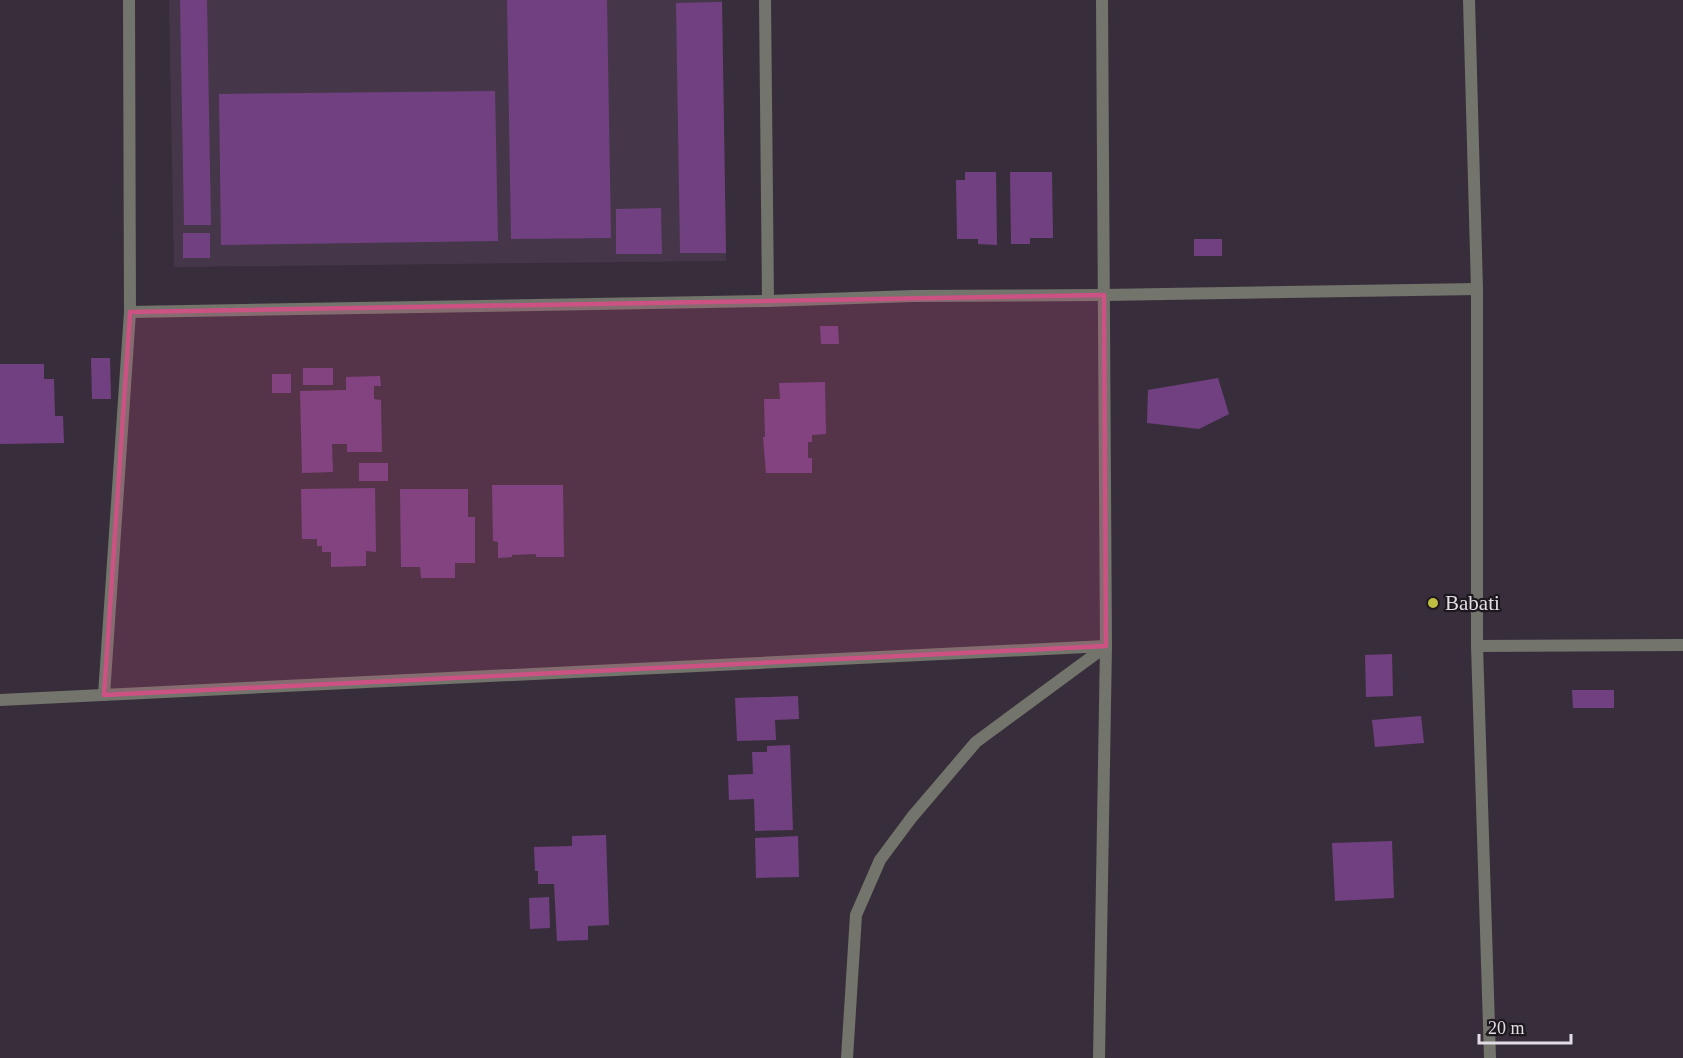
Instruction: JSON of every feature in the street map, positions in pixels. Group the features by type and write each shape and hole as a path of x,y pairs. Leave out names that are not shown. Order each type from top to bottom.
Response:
{"street":[{"path":"104,695 130,312 129,0"},
{"path":"765,0 768,301"},
{"path":"1099,1058 1106,646 1102,0"},
{"path":"1468,0 1477,289 1477,646 1490,1058"},
{"path":"130,312 768,301 913,296 1477,289"},
{"path":"1477,646 1683,645"},
{"path":"0,700 1106,646"},
{"path":"847,1058 856,915 880,860 912,817 976,742 1106,646"}],"highlighted area":[{"path":"1104,295 1106,646 104,695 130,312"}],"shaded area":[{"path":"169,0 722,0 726,261 174,267"}],"building":[{"path":"180,0 207,0 211,225 184,225"},
{"path":"507,0 607,0 611,238 511,239"},
{"path":"722,2 726,253 680,253 676,3"},
{"path":"495,91 498,241 221,245 219,94"},
{"path":"965,172 996,172 997,245 978,244 978,239 957,239 956,180 965,180"},
{"path":"1010,172 1052,172 1053,238 1030,238 1030,244 1011,244"},
{"path":"661,208 662,254 616,254 616,209"},
{"path":"183,233 210,233 210,258 183,258"},
{"path":"1194,239 1222,239 1222,256 1194,256"},
{"path":"820,326 838,326 839,344 821,344"},
{"path":"91,358 110,358 111,399 92,399"},
{"path":"0,364 44,364 44,379 54,379 55,416 63,416 64,443 0,444"},
{"path":"303,368 333,368 333,385 303,385"},
{"path":"272,374 291,374 291,393 272,393"},
{"path":"380,376 381,386 374,386 374,399 381,400 382,452 347,452 347,444 332,444 333,472 302,473 300,391 346,390 346,377"},
{"path":"1218,378 1229,414 1199,429 1147,423 1148,390"},
{"path":"825,382 826,434 812,435 812,442 808,442 808,458 812,458 812,473 766,473 763,437 765,437 764,399 780,399 779,383"},
{"path":"359,463 388,463 388,481 359,481"},
{"path":"492,485 563,485 564,557 536,557 536,554 498,558 498,542 493,541"},
{"path":"375,488 376,552 366,551 366,566 331,567 331,552 322,552 322,546 317,546 317,539 302,539 301,489"},
{"path":"400,489 468,489 468,517 475,517 475,563 455,563 455,578 421,578 420,567 401,567"},
{"path":"1392,654 1393,696 1366,697 1365,655"},
{"path":"1572,690 1614,690 1614,708 1573,708"},
{"path":"798,696 799,719 775,720 776,740 737,741 735,698"},
{"path":"1421,716 1424,743 1375,747 1372,720"},
{"path":"790,745 793,830 755,831 754,799 729,800 728,775 753,774 752,752 767,752 767,746"},
{"path":"606,835 609,925 588,926 588,940 557,941 554,884 538,884 534,847 572,846 572,836"},
{"path":"798,836 799,877 756,878 755,838"},
{"path":"1392,841 1394,898 1335,901 1332,843"},
{"path":"549,897 550,928 530,929 529,898"}],"place":[{"name":"Babati","path":"1433,603"}]}
